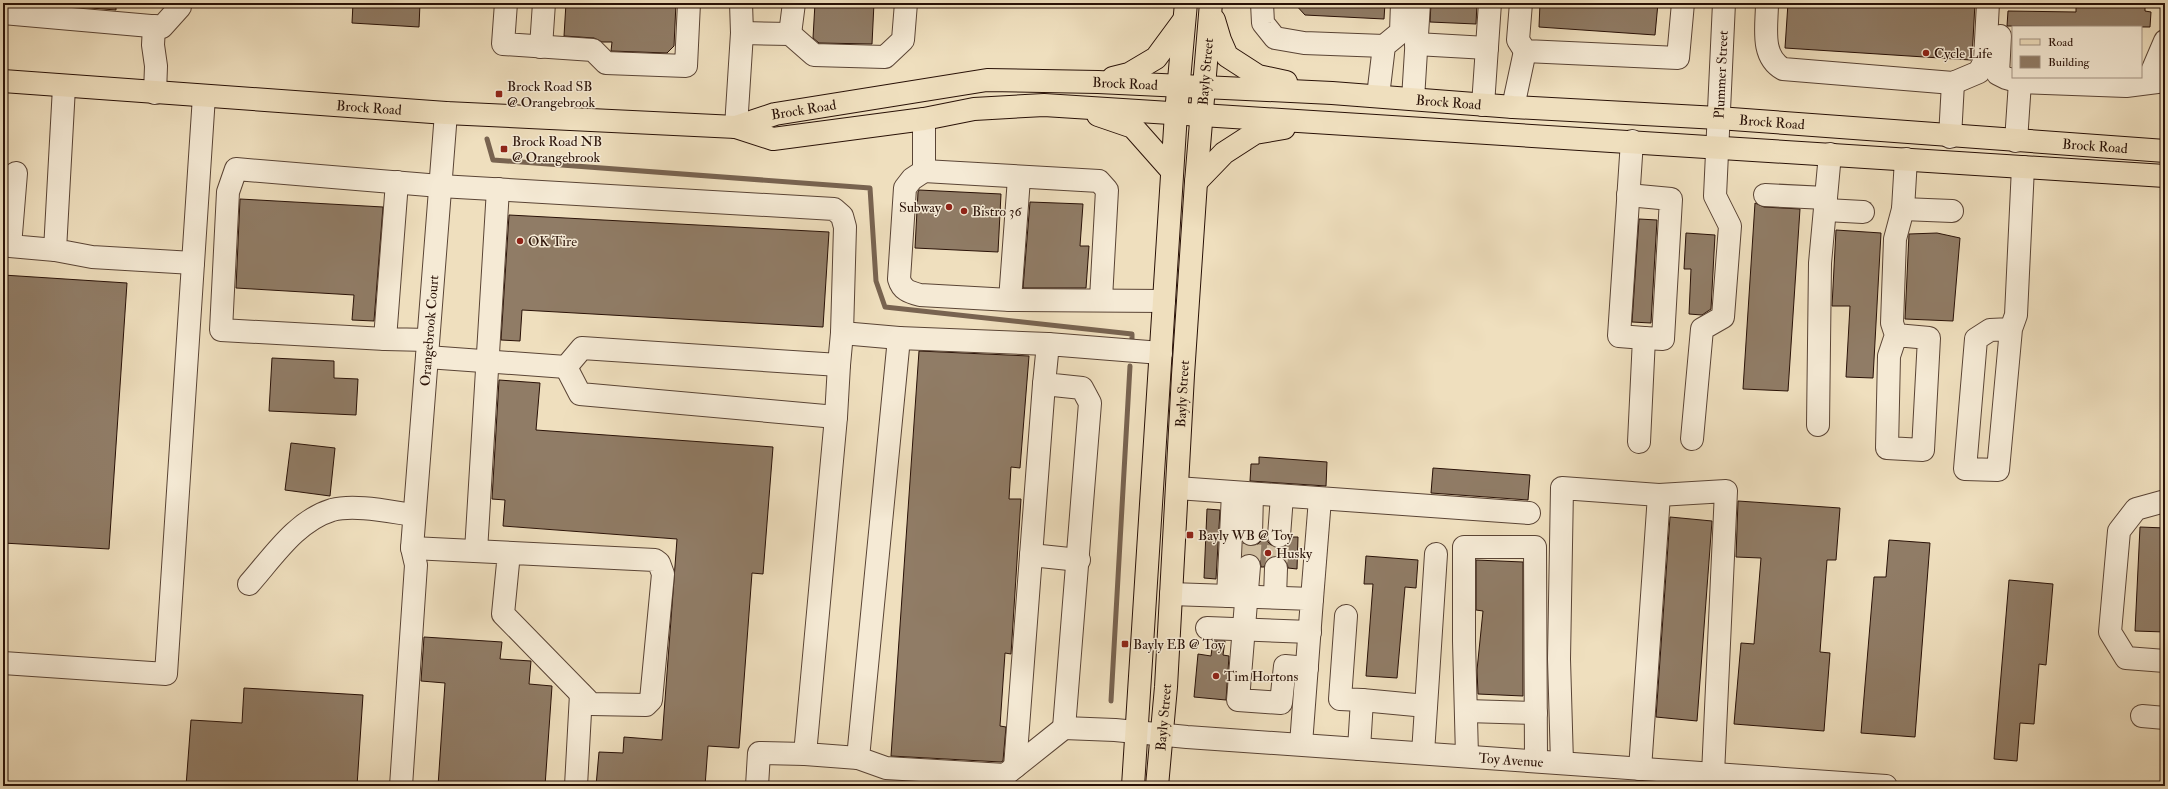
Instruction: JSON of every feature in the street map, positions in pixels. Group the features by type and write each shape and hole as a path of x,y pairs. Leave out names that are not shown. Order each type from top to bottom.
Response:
{"main road":[{"name":"Bayly Street","path":"1157,786 1162,735 1196,182 1211,5"},
{"path":"1211,5 1220,40 1227,56 1258,76 1332,93"},
{"name":"Bayly Street","path":"1133,786 1172,171 1185,11"},
{"path":"1098,82 1129,74 1156,58 1185,11"},
{"name":"Brock Road","path":"736,127 775,114 987,80 1179,85 1332,93 1513,107 1718,118 1950,137 2165,151"},
{"name":"Brock Road","path":"3,82 446,113 736,127 773,139 924,119 974,109 1044,105 1632,141 2165,176"},
{"path":"1044,105 1108,117 1133,127 1172,171"},
{"path":"1196,182 1224,153 1254,133 1324,122"}],"street":[{"path":"3,13 162,27 180,7 180,3"},
{"path":"506,3 503,44 593,50 606,63 686,66 689,3"},
{"path":"541,47 544,3"},
{"path":"736,127 742,32 741,3"},
{"path":"790,34 794,3"},
{"path":"742,32 790,34 814,55 885,57 903,40 906,3"},
{"path":"1262,3 1263,23 1275,38 1304,43 1384,46 1401,32 1402,3"},
{"path":"1413,99 1419,3"},
{"path":"1483,105 1490,3"},
{"path":"1513,107 1525,51 1518,40 1521,3"},
{"path":"1525,51 1678,58 1683,3"},
{"name":"Plummer Street","path":"1692,439 1702,329 1723,317 1730,226 1715,196 1724,3"},
{"path":"1767,3 1766,45 1770,56 1776,65 1783,69 1953,83 1980,72 1985,60 1988,3"},
{"path":"2002,3 1998,74 2020,82 2126,86 2156,82 2165,41"},
{"path":"154,26 153,55 156,66 155,93"},
{"path":"1416,44 1487,48"},
{"path":"1378,96 1384,46"},
{"path":"2016,141 2020,82"},
{"path":"1950,137 1953,83"},
{"path":"55,250 64,87"},
{"path":"3,663 166,674 204,96"},
{"name":"Orangebrook Court","path":"401,786 416,565 412,548 414,515 446,113"},
{"path":"924,119 924,172"},
{"path":"1628,195 1671,199 1663,339 1620,336 1628,195 1632,141"},
{"path":"1818,425 1820,263 1830,154"},
{"path":"1896,335 1929,338 1923,450 1887,448 1889,356 1896,335 1892,323 1895,239 1903,209 1906,159"},
{"path":"2011,329 1990,330 1976,339 1966,469 1998,470 2011,329 2016,315 2023,167"},
{"path":"566,367 487,361 385,339 221,330 228,192 236,170 440,186 834,209 842,216 845,227 842,333 836,417 805,754"},
{"path":"1101,299 1107,190 1099,181 924,172 912,179 905,188 899,279 901,285 907,292 920,295 1010,300 1101,299 1164,301"},
{"path":"16,173 10,246 55,250 92,257 193,262"},
{"path":"1010,300 1019,178"},
{"path":"385,339 397,182"},
{"path":"476,551 498,189"},
{"path":"1765,194 1863,212"},
{"path":"1903,209 1952,211"},
{"path":"842,333 899,338 1048,344 1161,353"},
{"path":"858,758 899,338"},
{"path":"1639,442 1644,338"},
{"path":"1015,767 1030,555 1048,344"},
{"path":"566,367 582,348 839,365"},
{"path":"566,367 580,394 836,417"},
{"path":"757,786 759,753 805,754 858,758 886,768 1005,775 1064,728 1079,560 1090,403 1082,388 1044,384"},
{"path":"1176,488 1529,513"},
{"path":"1562,763 1559,659 1562,488 1659,495 1726,491 1705,777"},
{"path":"1242,493 1251,534"},
{"path":"1242,493 1238,596 1244,629 1238,700 1281,703 1285,666 1307,668"},
{"path":"1640,769 1659,495"},
{"path":"1279,536 1282,496"},
{"path":"1301,744 1320,499"},
{"path":"2165,501 2136,509 2119,531 2110,632 2126,658 2165,661"},
{"path":"249,584 296,530 320,515 333,510 349,509 414,515"},
{"path":"1467,756 1464,547 1535,547 1536,761"},
{"path":"412,548 655,560 659,563 663,574 651,700 646,705 591,704 503,614 509,553"},
{"path":"1423,753 1436,554"},
{"path":"1030,555 1079,560"},
{"path":"1238,596 1249,566"},
{"path":"1276,568 1276,597"},
{"path":"1171,594 1312,599"},
{"path":"1346,616 1340,699 1426,706"},
{"path":"1207,628 1310,632"},
{"path":"576,786 581,694"},
{"path":"1359,749 1362,700"},
{"path":"1466,711 1536,713"},
{"path":"2142,716 2165,718"},
{"name":"Toy Avenue","path":"1064,728 1083,728 1640,769 1663,778 1705,777 1886,786"}],"building":[{"path":"78,3 116,3 116,10 78,7"},
{"path":"353,3 420,3 419,27 352,23"},
{"path":"566,3 676,3 674,46 667,53 611,51 612,42 602,42 594,38 564,36"},
{"path":"815,3 874,3 872,44 819,43 813,38"},
{"path":"1294,3 1385,3 1384,19 1305,15"},
{"path":"1431,3 1477,3 1476,24 1430,22"},
{"path":"1540,3 1658,3 1655,35 1539,27"},
{"path":"1788,3 1975,3 1972,58 1971,60 1785,48"},
{"path":"2076,3 2145,3 2145,11 2151,12 2150,27 2007,26 2008,11 2076,12"},
{"path":"919,190 1001,194 998,252 915,248"},
{"path":"240,199 383,207 374,321 352,320 354,295 236,288"},
{"path":"1030,202 1083,204 1080,246 1089,246 1086,288 1023,288"},
{"path":"1755,203 1764,207 1800,209 1788,391 1743,389"},
{"path":"509,215 829,232 823,327 522,310 520,341 501,340"},
{"path":"1639,219 1657,220 1651,323 1632,322"},
{"path":"1836,230 1881,233 1873,378 1846,377 1850,306 1832,306"},
{"path":"1686,233 1715,235 1711,309 1702,315 1689,314 1691,269 1684,269"},
{"path":"1937,233 1960,238 1953,321 1905,319 1909,234"},
{"path":"3,275 127,283 109,549 3,543"},
{"path":"919,351 1029,356 1020,468 1011,467 1009,499 1021,499 1011,654 1005,653 1000,726 1006,727 1003,761 1001,762 891,756"},
{"path":"272,358 334,361 334,378 358,379 356,415 269,411"},
{"path":"499,380 540,383 536,430 773,447 763,574 752,573 739,748 708,746 705,786 596,786 599,752 623,753 624,737 662,740 677,539 503,526 505,500 492,499"},
{"path":"291,443 335,448 330,496 285,490"},
{"path":"1259,457 1327,462 1326,486 1250,481 1251,464 1259,464"},
{"path":"1433,468 1530,475 1528,500 1431,493"},
{"path":"1738,501 1840,508 1836,560 1827,560 1820,652 1830,653 1824,731 1734,724 1741,643 1754,644 1761,558 1736,557"},
{"path":"1207,509 1220,510 1216,579 1204,578"},
{"path":"1670,517 1712,521 1697,721 1656,717"},
{"path":"2140,527 2165,528 2165,632 2135,631"},
{"path":"1263,535 1267,535 1268,542 1272,546 1278,548 1289,543 1292,537 1298,537 1297,569 1288,568 1287,562 1277,556 1270,557 1264,567 1261,567 1260,560 1256,556 1250,554 1242,556 1243,543 1250,546 1257,545 1261,541"},
{"path":"1889,540 1930,543 1915,737 1861,733 1874,577 1886,577"},
{"path":"1366,556 1418,560 1416,588 1405,587 1397,678 1366,676 1373,584 1364,584"},
{"path":"1476,560 1523,562 1523,696 1478,694 1477,670 1483,611 1476,610"},
{"path":"2009,580 2053,584 2046,665 2039,664 2034,724 2020,723 2017,761 1994,759"},
{"path":"424,637 502,642 500,659 531,661 529,684 552,686 545,786 438,786 445,683 421,681"},
{"path":"1213,641 1225,641 1223,655 1229,656 1226,700 1194,697 1198,654 1211,656"},
{"path":"244,688 363,695 357,786 186,786 191,720 242,723"}],"waterway":[{"path":"487,139 493,160 870,188 876,281 885,307 1132,334 1132,339"},
{"path":"1111,701 1130,366"}],"tunnel":[{"path":"1249,566 1251,534"},
{"path":"1276,568 1279,536"}],"place":[{"name":"Cycle Life","path":"1926,53"},
{"name":"Brock Road SB @ Orangebrook","path":"499,94"},
{"name":"Brock Road NB @ Orangebrook","path":"504,149"},
{"name":"Subway","path":"949,207"},
{"name":"Bistro 36","path":"964,211"},
{"name":"OK Tire","path":"520,241"},
{"name":"Bayly WB @ Toy","path":"1190,535"},
{"name":"Husky","path":"1268,553"},
{"name":"Bayly EB @ Toy","path":"1125,644"},
{"name":"Tim Hortons","path":"1216,676"}]}
